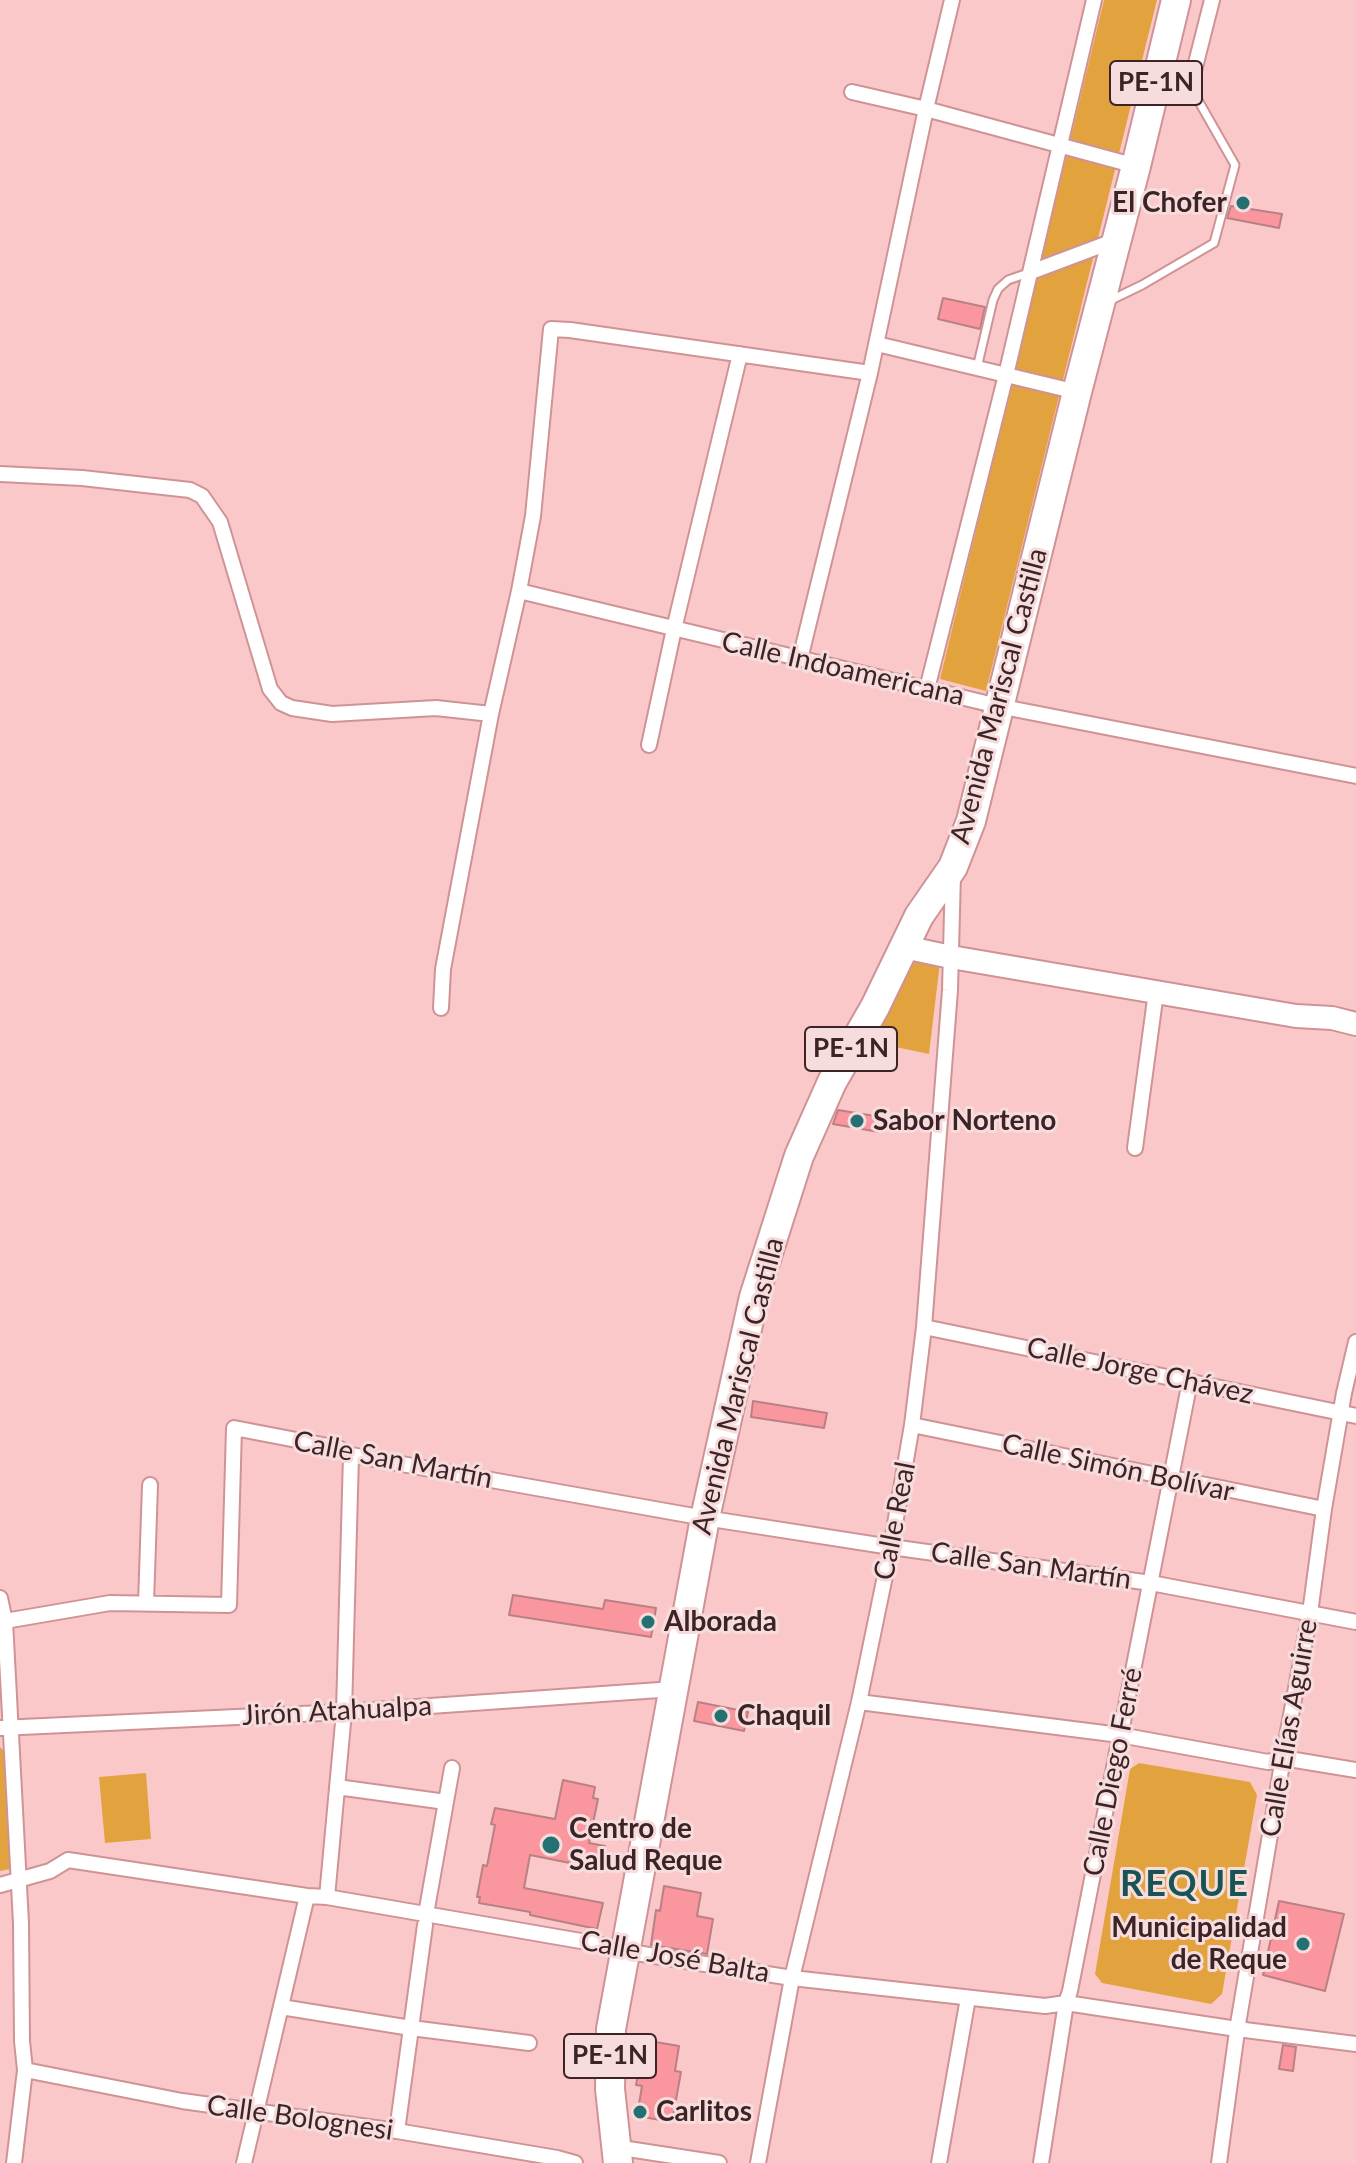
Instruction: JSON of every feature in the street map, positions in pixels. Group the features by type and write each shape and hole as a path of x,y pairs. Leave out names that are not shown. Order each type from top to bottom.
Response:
{"highway":[{"name":"Avenida Mariscal Castilla","path":"616,2155 610,2089 611,2029 705,1518 754,1297 799,1156 832,1082 875,1007 919,916 953,867 971,821 1176,0"}],"street":[{"path":"800,659 877,344 952,0"},
{"path":"927,689 1031,272 1094,0"},
{"path":"1157,78 1186,79 1194,71 1212,0"},
{"path":"852,92 1136,166"},
{"path":"1031,272 1117,240"},
{"path":"441,1008 443,969 491,714 519,591 539,467 551,329 870,373"},
{"path":"877,344 1077,392"},
{"path":"649,745 740,354"},
{"path":"0,474 82,478 190,490 202,496 220,522 270,689 281,703 292,708 332,714 436,708 491,714"},
{"name":"Calle Indoamericana","path":"519,591 998,706 1356,776"},
{"name":"Calle Real","path":"758,2163 792,1978 859,1702 912,1425 924,1327 951,957 953,867"},
{"path":"904,947 1356,1024"},
{"path":"1135,1148 1156,992"},
{"name":"Calle Jorge Chávez","path":"924,1327 1348,1414"},
{"name":"Calle Elías Aguirre","path":"1219,2163 1237,2029 1310,1613 1324,1509 1348,1414 1356,1342"},
{"name":"Calle Diego Ferré","path":"1041,2163 1066,2003 1190,1381"},
{"name":"Calle Simón Bolívar","path":"912,1425 1324,1509"},
{"name":"Calle San Martín","path":"146,1603 229,1605 234,1428 338,1448 351,1455 705,1518 1151,1583 1356,1622"},
{"path":"327,1897 344,1712 351,1455"},
{"path":"5,1621 110,1603 146,1603 150,1485"},
{"path":"0,1598 5,1621 5,1728 21,1923 25,2070 14,2163"},
{"name":"Jirón Atahualpa","path":"5,1728 344,1712 674,1689"},
{"path":"859,1702 1120,1735 1268,1762 1283,1758 1356,1770"},
{"path":"397,2131 426,1920 452,1768"},
{"path":"337,1787 446,1802"},
{"name":"Calle José Balta","path":"0,1885 50,1871 68,1860 327,1897 426,1920 598,1944 624,1951 792,1978 1045,2006 1066,2003 1356,2044"},
{"path":"244,2163 307,1896"},
{"path":"939,2163 968,1998"},
{"path":"281,2007 529,2043"},
{"name":"Calle Bolognesi","path":"25,2070 182,2101 397,2131 575,2163"},
{"path":"616,2155 719,2163"}],"lane":[{"path":"1100,305 1142,285 1214,243 1235,165 1186,79"},
{"path":"977,368 998,289 1008,280 1031,272"}],"shaded area":[{"path":"1104,0 1157,0 986,691 940,679"},
{"path":"916,954 940,962 929,1054 867,1041"},
{"path":"0,1747 5,1752 10,1869 0,1871"},
{"path":"1139,1763 1250,1782 1257,1795 1222,1994 1211,2004 1102,1983 1095,1974 1130,1769"},
{"path":"146,1773 151,1839 105,1843 99,1777"}],"building":[{"path":"1231,206 1282,214 1279,228 1227,218"},
{"path":"943,298 985,307 980,329 938,319"},
{"name":"Sabor Norteno","path":"838,1110 881,1117 879,1132 833,1124"},
{"path":"753,1401 827,1413 824,1428 751,1417"},
{"path":"513,1595 603,1609 605,1600 656,1608 651,1637 509,1615"},
{"name":"Chaquil","path":"698,1702 748,1712 744,1731 694,1721"},
{"path":"563,1780 595,1787 593,1798 598,1799 589,1843 605,1846 602,1862 571,1856 570,1863 530,1855 524,1888 603,1903 597,1929 479,1903 480,1897 477,1897 483,1865 487,1866 495,1808 555,1819"},
{"path":"664,1886 701,1893 697,1916 713,1919 707,1954 651,1945 656,1910 660,1911"},
{"name":"Municipalidad de Reque","path":"1279,1901 1344,1914 1325,1991 1263,1975"},
{"path":"644,2040 679,2046 675,2071 681,2072 672,2122 637,2116 642,2086 636,2085"},
{"path":"1283,2045 1296,2047 1293,2071 1279,2069"}],"place":[{"name":"El Chofer","path":"1243,203"},
{"name":"Sabor Norteno","path":"857,1121"},
{"name":"Alborada","path":"648,1622"},
{"name":"Chaquil","path":"721,1716"},
{"name":"Centro de Salud Reque","path":"551,1845"},
{"name":"Municipalidad de Reque","path":"1303,1944"},
{"name":"Carlitos","path":"640,2112"}],"district":[{"name":"REQUE","path":"1185,1884"}]}
